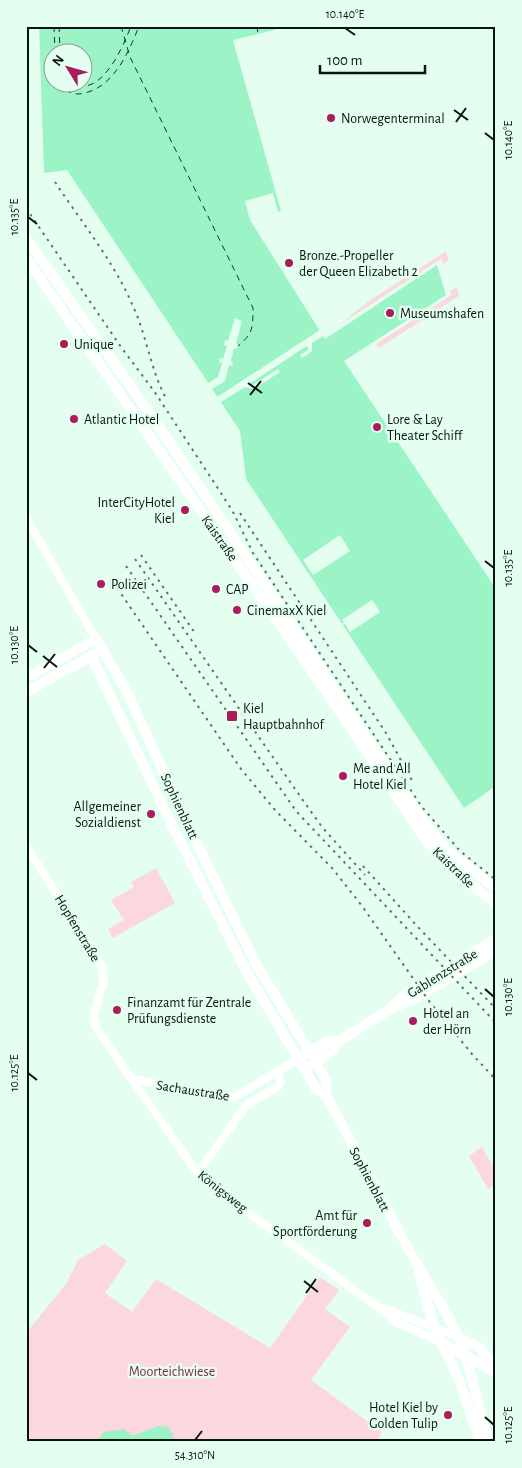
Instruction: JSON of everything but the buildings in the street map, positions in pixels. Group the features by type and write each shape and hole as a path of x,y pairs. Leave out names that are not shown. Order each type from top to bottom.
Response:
{"main road":[{"name":"Kaistraße","path":"26,238 164,434 302,638 397,784 433,834 464,865 496,888"},
{"name":"Kaistraße","path":"26,258 327,693 418,829 434,850 459,876 496,903"},
{"path":"26,678 96,638"},
{"name":"Sophienblatt","path":"96,638 126,690 188,826 256,964 326,1081 326,1095 416,1262 446,1312 466,1356 488,1442"},
{"path":"26,692 102,649"},
{"name":"Sophienblatt","path":"91,656 173,827 244,968 316,1089 326,1095"},
{"name":"Gablenzstraße","path":"304,1069 334,1049 338,1042 496,939"},
{"name":"Gablenzstraße","path":"411,995 496,950"},
{"name":"Gablenzstraße","path":"298,1059 330,1040 338,1042"},
{"name":"Sophienblatt","path":"416,1262 434,1326 459,1380 480,1442"},
{"path":"458,1337 480,1348 496,1367"},
{"path":"441,1342 496,1372"}],"street":[{"name":"Sophienblatt","path":"26,518 96,638"},
{"name":"Sophienblatt","path":"85,644 91,656"},
{"name":"Hopfenstraße","path":"26,846 82,932 102,968 104,981 94,1016"},
{"name":"Königsweg","path":"94,1016 97,1029 198,1173 209,1184 396,1322 441,1342"},
{"name":"Sachaustraße","path":"132,1079 228,1098 235,1097 298,1059"},
{"path":"198,1173 244,1108 249,1103 279,1086 281,1081 277,1072"},
{"name":"Königsweg","path":"375,1305 434,1326 458,1337"}],"green space":[{"path":"446,251 449,261 443,264 441,259 339,325 369,301"},
{"path":"457,287 459,296 379,348 376,344 451,295 450,291"},
{"path":"156,868 175,903 113,938 108,929 124,920 111,900 134,887 131,882"},
{"path":"482,1147 496,1171 496,1184 488,1189 469,1156"},
{"name":"Moorteichwiese","path":"105,1244 127,1261 105,1293 132,1312 156,1279 270,1348 320,1277 339,1290 325,1309 350,1327 311,1380 382,1432 377,1442 26,1442 26,1333 66,1284 78,1260"}],"shaded area":[{"path":"39,26 277,26 278,28 274,30 233,40 281,211 250,220 325,339 437,265 446,295 344,361 496,589 496,786 464,808 246,479 240,431 67,170 44,173"},
{"path":"159,1426 168,1427 173,1434 173,1442 96,1442 104,1432 124,1429 132,1436"}],"pier":[{"path":"273,193 278,212 250,220 245,201"},
{"path":"235,318 242,321 236,343 238,344 237,349 234,348 231,361 233,362 232,366 229,365 225,381 212,389 208,383 218,377 222,363 219,362 220,358 223,359 227,346 224,345 225,340 228,341"},
{"path":"320,330 323,336 312,343 312,351 302,358 300,355 308,350 308,346 249,384 253,385 278,369 280,372 254,389 245,387 221,402 217,397"},
{"path":"340,535 350,551 313,575 303,560"},
{"path":"372,600 380,612 350,632 345,624 342,624 344,622 342,620"}],"ferry route":[{"path":"54,26 55,42"},
{"path":"59,26 60,42"},
{"path":"121,26 130,57 253,308 251,330 247,338 238,346"},
{"path":"92,84 108,70 122,47 131,26"},
{"path":"92,90 104,83 119,67 139,26"},
{"path":"257,26 258,34"},
{"path":"70,92 77,94 88,92"}],"railway":[{"path":"55,182 125,288 137,316 156,377 167,400"},
{"path":"26,208 121,347 154,391 233,512 253,553 422,807 460,851 496,880"},
{"path":"240,513 386,733 414,784"},
{"path":"141,555 195,633"},
{"path":"135,559 322,827 365,875"},
{"path":"126,566 296,811 496,1023"},
{"path":"113,582 241,769 275,810 332,868 362,906 429,1001 496,1080"},
{"path":"363,866 496,1009"}],"place":[{"name":"Norwegenterminal","path":"331,118"},
{"name":"Bronze.-Propeller der Queen Elizabeth 2","path":"289,263"},
{"name":"Museumshafen","path":"390,313"},
{"name":"Unique","path":"64,344"},
{"name":"Atlantic Hotel","path":"74,419"},
{"name":"Lore & Lay Theater Schiff","path":"377,427"},
{"name":"InterCityHotel Kiel","path":"185,510"},
{"name":"Polizei","path":"101,584"},
{"name":"CAP","path":"216,589"},
{"name":"CinemaxX Kiel","path":"237,610"},
{"name":"Kiel Hauptbahnhof","path":"232,716"},
{"name":"Me and All Hotel Kiel","path":"343,776"},
{"name":"Allgemeiner Sozialdienst","path":"151,814"},
{"name":"Finanzamt für Zentrale Prüfungsdienste","path":"117,1010"},
{"name":"Hotel an der Hörn","path":"413,1021"},
{"name":"Amt für Sportförderung","path":"367,1223"},
{"name":"Hotel Kiel by Golden Tulip","path":"448,1415"}]}
